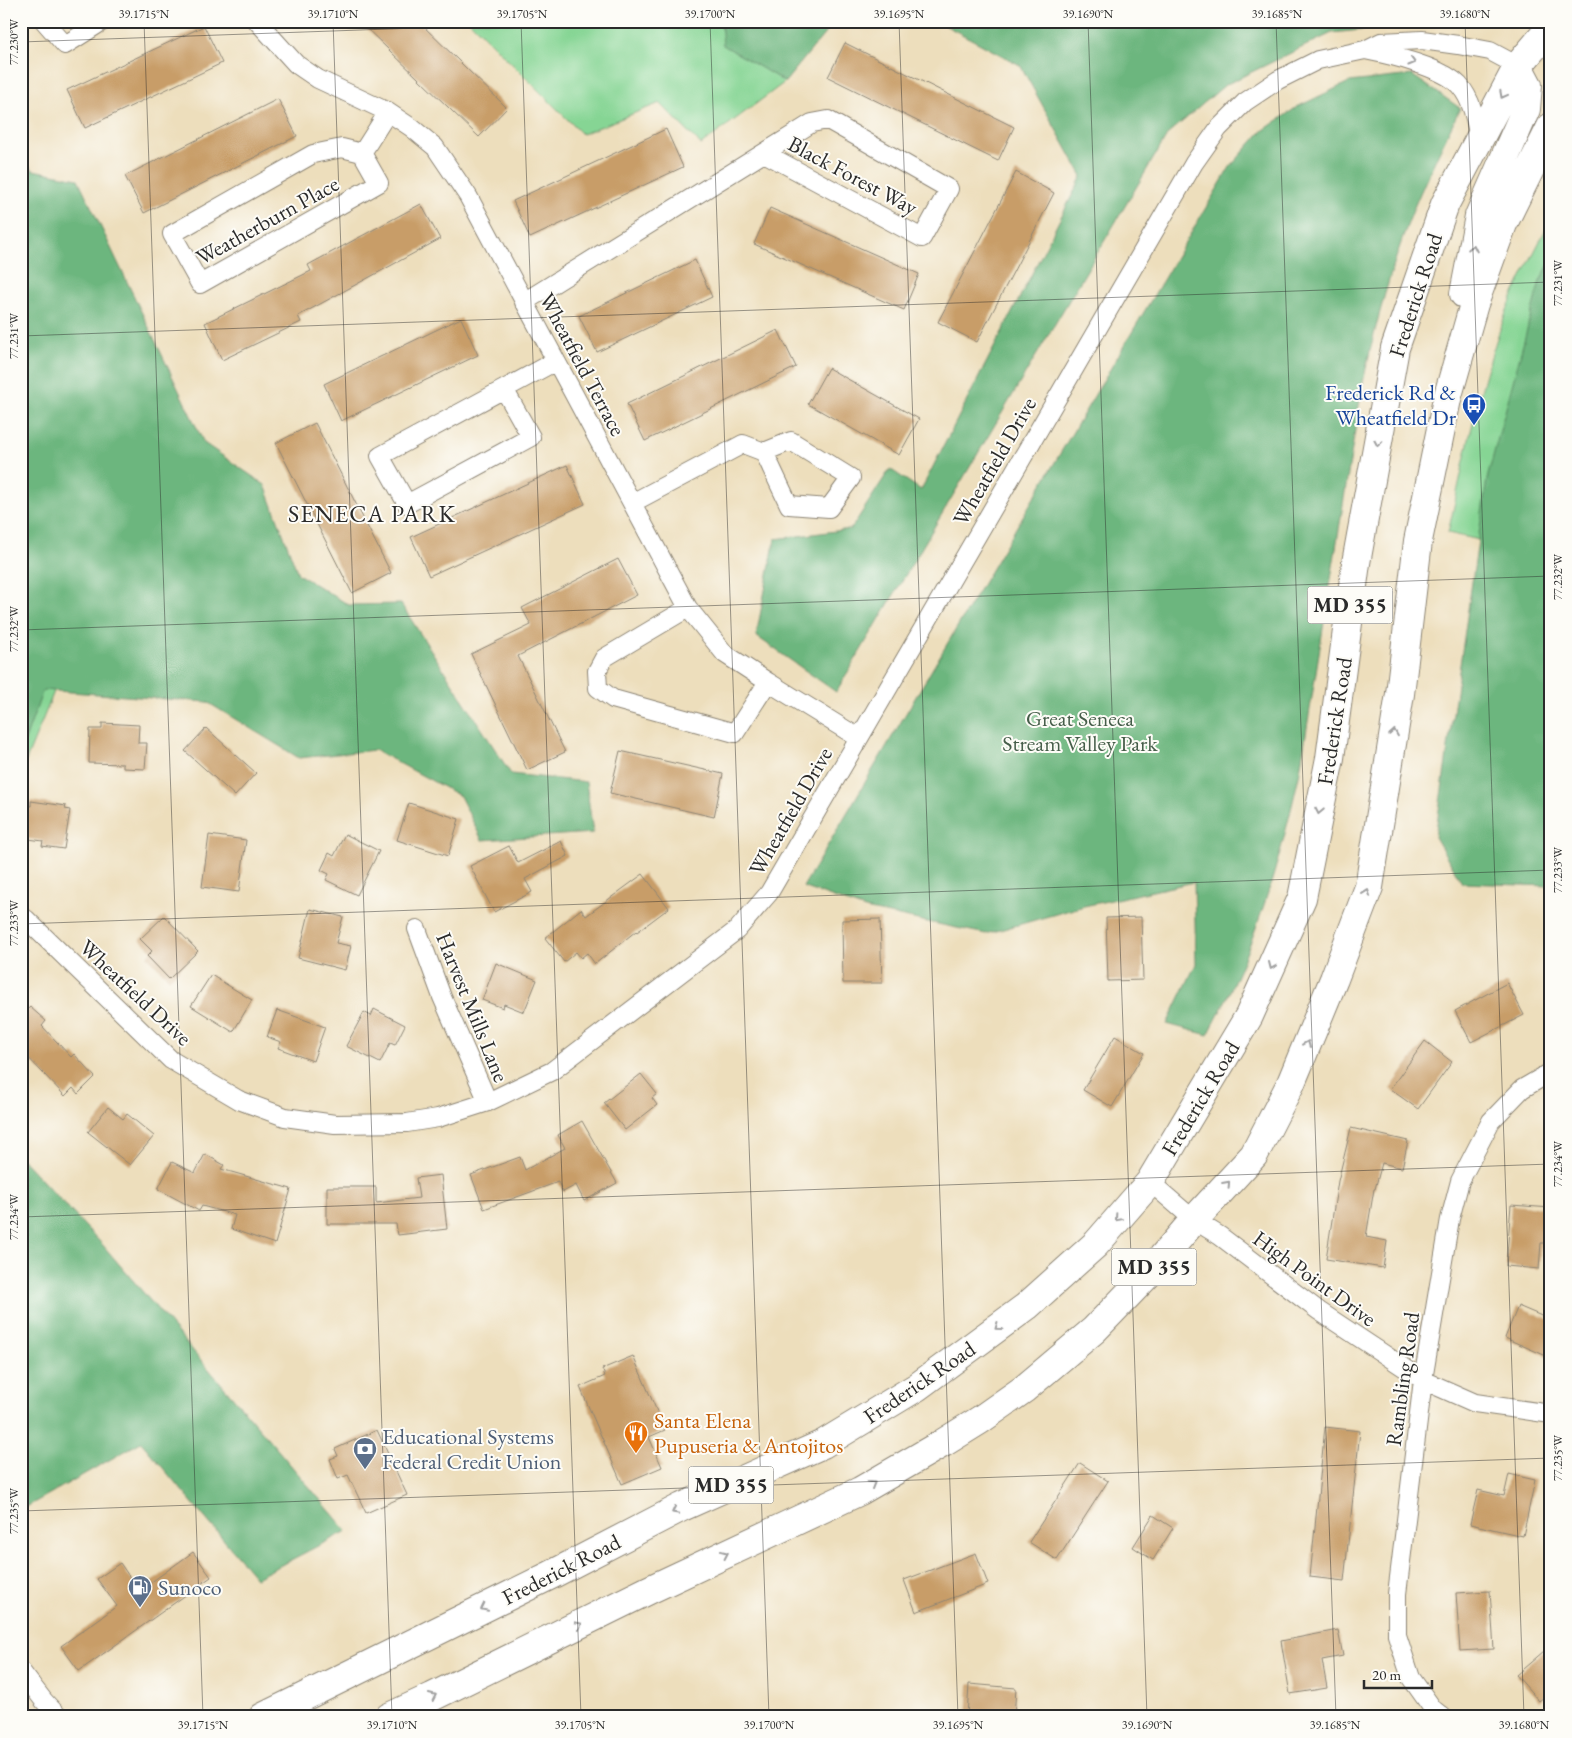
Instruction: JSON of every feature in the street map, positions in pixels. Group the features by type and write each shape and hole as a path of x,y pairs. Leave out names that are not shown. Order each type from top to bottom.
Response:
{"main road":[{"name":"Frederick Road","path":"263,1717 552,1575 682,1507 823,1444 917,1387 1027,1306 1096,1244 1150,1182 1249,1016 1302,898 1330,758 1356,563 1395,348 1446,204 1518,66 1551,27"},
{"path":"1447,399 1467,273 1479,216 1526,109 1528,85 1518,66"},
{"name":"MD 355","path":"389,1717 649,1590 860,1491 980,1420 1024,1389 1094,1330 1148,1274 1194,1220 1254,1155 1291,1083 1369,887 1400,694 1418,541 1447,399 1474,304 1503,224 1551,127"}],"street":[{"path":"44,21 65,44 103,21"},
{"name":"Wheatfield Terrace","path":"257,21 296,64 318,80 388,112 412,128 435,147 468,196 688,608 725,654 859,738"},
{"name":"Wheatfield Drive","path":"21,916 171,1060 239,1100 285,1116 335,1124 407,1124 438,1118 488,1102 552,1071 737,930 769,893 1194,163 1218,129 1245,102 1278,80 1318,60 1365,50 1381,42 1422,40 1490,51 1518,66"},
{"name":"Wheatfield Drive","path":"1365,50 1421,64 1458,85 1476,117 1480,139"},
{"path":"362,153 388,112"},
{"name":"Black Forest Way","path":"524,302 812,123 828,120 949,189 922,238 764,153"},
{"name":"Weatherburn Place","path":"342,148 362,153 379,183 200,284 172,234 313,154 342,148"},
{"path":"504,389 531,437 407,504 380,456 504,389 556,361"},
{"path":"632,503 743,444 764,452 791,441 851,478 830,508 789,505 764,452"},
{"path":"688,608 604,658 596,671 598,688 613,699 735,733 768,682"},
{"name":"Harvest Mills Lane","path":"417,929 442,997 488,1102"},
{"name":"Rambling Road","path":"1443,1717 1433,1708 1410,1678 1397,1635 1397,1594 1423,1380 1450,1219 1460,1181 1491,1121 1522,1089 1551,1072"},
{"name":"High Point Drive","path":"1150,1182 1194,1220 1220,1236 1319,1311 1423,1380 1475,1403 1551,1414"},
{"path":"21,1670 59,1717"}],"green space":[{"path":"469,21 721,21 724,45 785,82 701,145 660,103 582,134"},
{"path":"721,21 835,21 785,82 723,45"},
{"path":"937,21 1445,21 1332,33 1225,85 1168,134 836,692 756,636 775,539 851,529 890,469 921,490 1082,176 1020,65"},
{"name":"Great Seneca Stream Valley Park","path":"1412,75 1460,108 1415,205 1378,317 1362,387 1300,771 1292,806 1274,874 1252,939 1239,971 1208,1035 1167,1024 1196,964 1194,882 1084,906 986,934 865,909 803,887 1230,167 1261,132 1297,107 1349,82"},
{"path":"21,159 33,170 78,179 204,443 265,485 298,574 349,605 401,604 511,774 586,782 593,833 482,840 460,796 375,750 299,758 207,702 43,690 21,751"},
{"path":"1551,219 1551,556 1448,533 1475,414 1491,355 1512,298"},
{"path":"1551,261 1551,886 1462,883 1435,837 1487,479 1540,281"},
{"path":"21,642 68,657 21,773"},
{"path":"21,1158 101,1243 347,1531 256,1578 141,1442 21,1510"}],"building":[{"path":"359,21 418,21 507,108 479,137"},
{"path":"204,26 222,63 85,128 67,90"},
{"path":"845,43 1014,127 998,161 828,77"},
{"path":"278,99 297,136 144,213 125,176"},
{"path":"666,129 683,167 530,238 513,201"},
{"path":"1016,172 1054,193 977,342 938,322"},
{"path":"421,204 440,239 298,316 301,322 222,360 205,323 311,271 308,265"},
{"path":"770,208 919,274 904,310 754,244"},
{"path":"695,260 712,297 597,352 579,316"},
{"path":"461,318 478,355 341,421 324,384"},
{"path":"778,330 796,367 645,441 627,404"},
{"path":"828,368 919,419 899,455 808,404"},
{"path":"315,423 391,573 352,593 276,443"},
{"path":"567,465 585,504 429,576 411,537"},
{"path":"618,559 637,595 518,656 565,752 527,770 471,654 531,625 522,608"},
{"path":"102,723 139,725 138,743 147,743 145,769 123,768 123,764 89,763 90,729 102,729"},
{"path":"206,728 256,773 235,796 185,751"},
{"path":"620,751 723,774 714,817 610,793"},
{"path":"31,801 66,806 65,809 70,810 64,849 42,846 43,841 21,838 21,805 31,806"},
{"path":"409,803 459,819 448,856 397,840"},
{"path":"345,834 379,851 357,895 326,880 329,874 321,870 329,853 334,856"},
{"path":"209,835 246,840 239,892 202,887"},
{"path":"561,841 568,856 525,879 532,892 494,912 470,866 509,846 518,863"},
{"path":"643,874 669,908 636,931 595,964 587,953 581,958 576,952 564,962 545,938 581,909 586,916"},
{"path":"310,909 343,917 336,943 351,946 345,970 298,958"},
{"path":"164,916 198,951 169,979 147,956 152,951 140,939"},
{"path":"1141,917 1143,980 1108,981 1106,918"},
{"path":"880,919 882,983 843,983 842,920"},
{"path":"496,963 537,980 524,1012 504,1004 503,1008 482,1000"},
{"path":"211,975 252,1000 233,1032 191,1006"},
{"path":"1507,983 1524,1015 1471,1042 1455,1011"},
{"path":"30,1007 46,1021 42,1026 71,1057 74,1054 95,1077 78,1094 73,1088 65,1096 21,1050 21,1016"},
{"path":"374,1009 405,1025 395,1045 390,1043 380,1063 346,1046 364,1012 371,1016"},
{"path":"277,1010 325,1027 313,1061 278,1048 281,1042 267,1037"},
{"path":"1115,1036 1144,1053 1112,1107 1083,1090"},
{"path":"1425,1041 1452,1062 1418,1109 1390,1089"},
{"path":"641,1074 657,1094 652,1098 657,1105 625,1130 604,1103"},
{"path":"108,1107 123,1119 127,1114 154,1136 130,1165 88,1132"},
{"path":"582,1121 617,1183 584,1201 576,1185 563,1192 558,1182 484,1209 471,1175 520,1157 525,1170 565,1148 558,1135"},
{"path":"1351,1128 1408,1141 1402,1168 1382,1163 1374,1189 1366,1237 1387,1241 1383,1268 1326,1259 1338,1181"},
{"path":"205,1154 224,1165 221,1169 291,1189 275,1244 231,1229 235,1215 202,1206 199,1211 158,1189 172,1162 195,1173"},
{"path":"441,1175 447,1229 398,1235 396,1224 327,1224 327,1187 376,1187 376,1203 419,1198 416,1178"},
{"path":"1511,1205 1551,1208 1551,1243 1541,1243 1539,1269 1506,1266"},
{"path":"1518,1306 1551,1320 1551,1358 1505,1338"},
{"path":"633,1356 665,1430 649,1437 662,1467 622,1484 580,1387 605,1376 602,1369"},
{"path":"1325,1427 1360,1431 1344,1581 1310,1577"},
{"name":"Educational Systems Federal Credit Union","path":"377,1430 407,1495 366,1513 348,1475 338,1479 330,1459 338,1456 335,1449"},
{"path":"1080,1463 1108,1481 1057,1560 1029,1542"},
{"path":"1509,1474 1535,1480 1523,1536 1470,1524 1478,1490 1504,1496"},
{"path":"1153,1515 1173,1528 1153,1560 1133,1547"},
{"path":"193,1552 211,1577 79,1671 61,1646 117,1606 97,1579 120,1563 139,1591"},
{"path":"976,1553 988,1584 916,1612 904,1580"},
{"path":"1490,1591 1494,1649 1460,1651 1456,1593"},
{"path":"1338,1630 1343,1656 1322,1660 1327,1688 1290,1694 1281,1641"},
{"path":"1551,1645 1551,1691 1539,1701 1516,1675"},
{"path":"969,1684 1016,1688 1014,1717 967,1717"}],"place":[{"name":"Frederick Rd & Wheatfield Dr","path":"1474,426"},
{"name":"Santa Elena Pupuseria & Antojitos","path":"636,1454"},
{"name":"Educational Systems Federal Credit Union","path":"365,1470"},
{"name":"Sunoco","path":"140,1608"}],"district":[{"name":"SENECA PARK","path":"372,514"}]}
